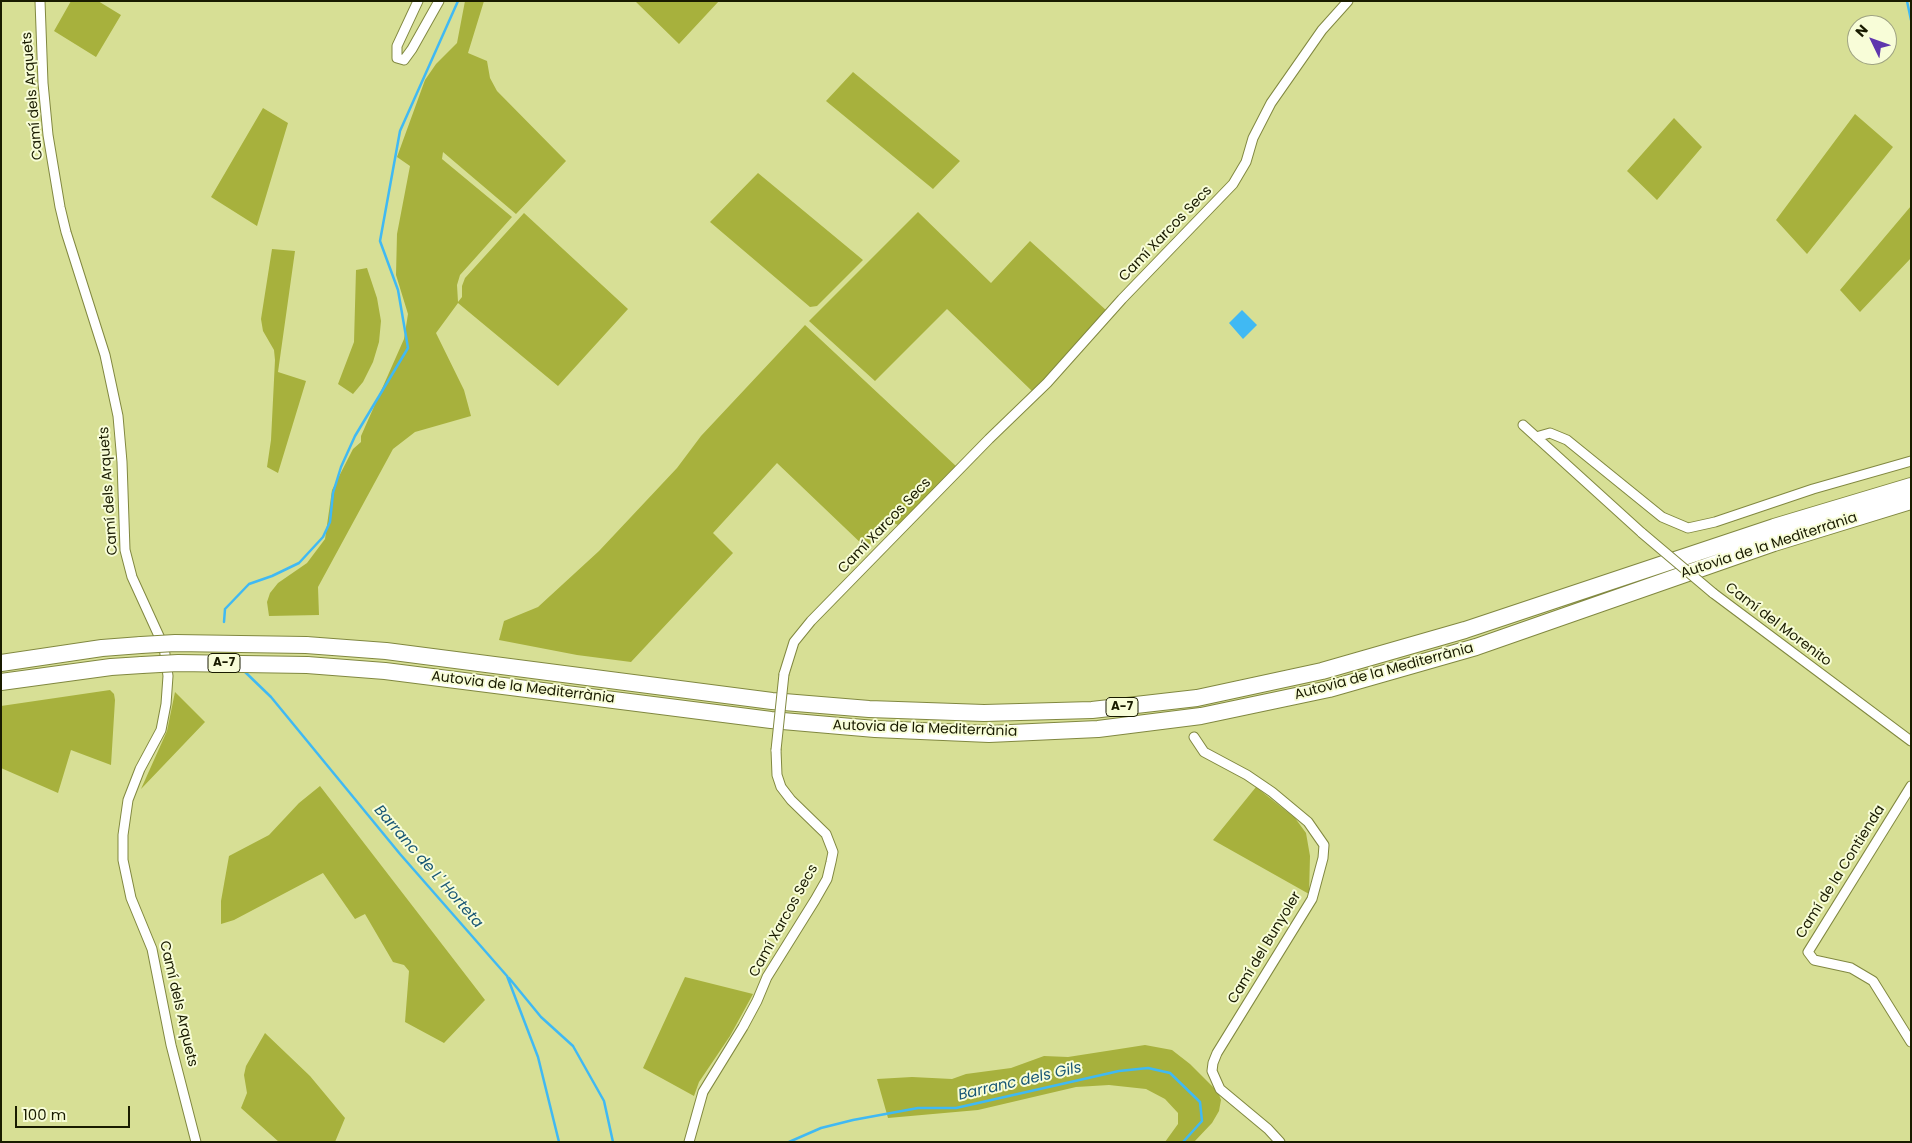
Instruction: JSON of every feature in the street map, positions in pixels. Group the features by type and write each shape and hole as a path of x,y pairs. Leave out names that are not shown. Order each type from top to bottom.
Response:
{"highway":[{"name":"Autovia de la Mediterrània","path":"1,663 102,648 141,645 185,643 306,645 386,651 772,701 869,709 984,713 1092,710 1196,698 1322,671 1465,630 1774,527 1911,486"},
{"name":"Autovia de la Mediterrània","path":"1,682 111,667 178,663 307,665 385,671 771,720 866,728 989,734 1098,730 1201,716 1329,689 1476,647 1774,543 1911,502"}],"street":[{"name":"Camí dels Arquets","path":"40,1 42,83 48,135 60,207 66,232 105,355 118,416 122,462 125,550 132,577 164,647 168,676 166,704 161,730 140,769 128,800 123,835 123,860 131,898 152,949 171,1045 196,1142"},
{"path":"418,1 397,46 397,58 404,60 439,1"},
{"name":"Camí Xarcos Secs","path":"689,1142 702,1092 743,1027 757,1001 767,976 827,879 832,862 833,852 826,834 791,800 781,787 777,775 776,750 784,674 794,642 811,621 988,439 1047,383 1122,299 1234,184 1246,162 1253,138 1271,103 1322,30 1348,1"},
{"name":"Camí del Morenito","path":"1523,425 1642,533 1713,593 1911,741"},
{"path":"1536,437 1550,433 1566,440 1662,517 1688,528 1715,522 1813,489 1911,461"},
{"name":"Camí del Bunyoler","path":"1194,737 1204,752 1247,775 1308,822 1324,845 1323,858 1312,899 1222,1044 1213,1063 1212,1071 1220,1089 1268,1128 1280,1142"},
{"name":"Camí de la Contienda","path":"1911,786 1907,799 1808,952 1814,960 1851,968 1873,982 1911,1042"}],"green space":[{"path":"71,1 98,1 121,15 96,57 54,31"},
{"path":"465,1 484,1 468,53 487,61 490,78 497,91 566,161 516,214 443,152 442,159 512,217 460,275 457,285 458,302 462,297 462,286 465,278 524,213 628,309 558,386 458,303 436,333 464,390 471,416 415,432 393,449 318,587 319,615 269,616 267,602 270,593 278,583 307,563 325,539 332,490 353,449 361,442 361,436 404,339 408,314 396,275 397,234 410,166 397,157 425,80 436,64 457,43"},
{"path":"635,1 719,1 679,44"},
{"path":"853,72 960,161 933,189 826,101"},
{"path":"263,108 288,123 257,226 211,197"},
{"path":"1855,114 1893,147 1807,254 1776,220"},
{"path":"1674,118 1702,147 1657,200 1627,171"},
{"path":"758,173 863,260 817,306 810,307 710,222"},
{"path":"1911,206 1911,258 1860,312 1840,290"},
{"path":"918,212 991,283 1030,241 1107,311 1033,392 947,309 875,381 809,321"},
{"path":"272,249 295,251 278,372 306,381 278,473 267,467 271,440 275,360 274,350 263,331 261,319"},
{"path":"367,268 377,298 381,321 379,342 373,362 363,382 353,394 338,384 354,342 356,270"},
{"path":"805,325 957,467 898,525 892,522 866,548 777,463 713,533 733,553 631,662 577,655 499,640 504,621 538,607 599,551 677,468 701,436"},
{"path":"110,690 114,694 115,700 111,765 71,750 58,793 1,768 1,706"},
{"path":"175,692 205,722 141,789 167,731"},
{"path":"320,786 485,1000 444,1043 405,1022 409,971 404,965 393,962 365,914 355,919 323,873 234,920 221,924 221,901 229,856 269,835 299,803"},
{"path":"1256,787 1295,818 1306,833 1310,856 1309,894 1213,840"},
{"path":"685,977 753,994 730,1036 699,1082 694,1096 643,1068"},
{"path":"265,1033 310,1076 345,1118 335,1142 279,1142 241,1108 247,1093 244,1075 246,1066"},
{"path":"1145,1045 1172,1050 1190,1064 1218,1092 1221,1100 1219,1111 1212,1123 1194,1142 1165,1142 1178,1124 1178,1113 1165,1099 1146,1089 1109,1085 1076,1087 978,1110 888,1118 877,1079 912,1077 952,1079 966,1074 1011,1068 1044,1056 1068,1057"}],"water":[{"path":"1242,310 1257,325 1243,339 1229,323"}],"waterway":[{"path":"224,622 225,609 249,584 272,576 299,563 323,537 330,522 333,493 341,467 355,436 408,348 398,290 380,241 400,131 458,1"},
{"path":"1907,1 1911,20"},
{"name":"Barranc de L' Horteta","path":"243,670 271,697 400,854 507,976 538,1057 559,1142"},
{"name":"Barranc dels Gils","path":"509,978 541,1017 573,1046 604,1101 613,1142"},
{"name":"Barranc dels Gils","path":"789,1142 821,1128 853,1120 918,1108 956,1108 1119,1071 1148,1068 1170,1073 1200,1102 1202,1121 1183,1142"}]}
